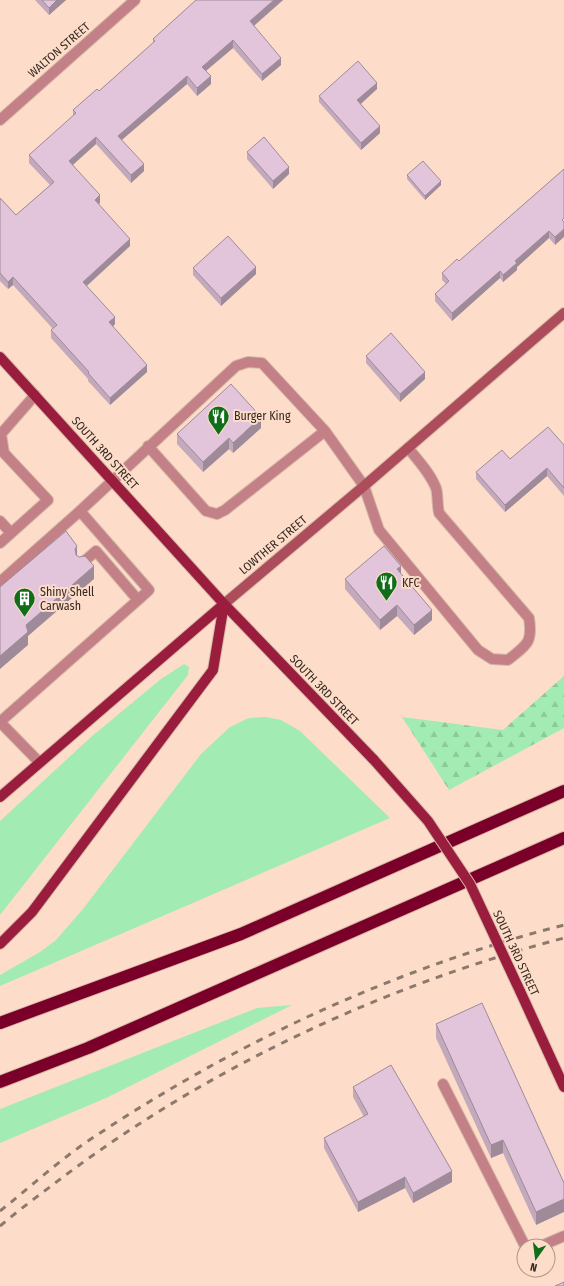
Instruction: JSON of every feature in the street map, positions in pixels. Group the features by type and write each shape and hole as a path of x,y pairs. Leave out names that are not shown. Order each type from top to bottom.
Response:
{"highway":[{"path":"0,1023 241,934 564,791"},
{"path":"0,1082 95,1044 564,838"}],"main road":[{"name":"LOWTHER STREET","path":"0,797 564,313"},
{"name":"SOUTH 3RD STREET","path":"0,357 224,604 374,760 428,821 470,884 564,1087"},
{"path":"0,944 32,912 213,670 224,604"}],"street":[{"name":"WALTON STREET","path":"0,120 135,0"},
{"path":"0,582 236,366 248,362 262,363 325,431 364,486 379,530 478,650 492,659 508,660 528,643 531,631 529,618 439,513 436,502 437,490 431,478 408,448"},
{"path":"0,543 48,500 4,452 0,434 35,396"},
{"path":"148,446 206,512 216,514 225,510 325,431"},
{"path":"40,762 0,722 149,590 80,510"},
{"path":"0,521 11,533"},
{"path":"81,564 96,550 138,600"},
{"path":"443,1084 521,1238"}],"green space":[{"path":"184,664 189,667 188,675 0,915 0,821 91,737 161,679"},
{"path":"564,676 564,728 449,790 402,717 503,730"},
{"path":"266,717 281,720 300,731 390,818 0,986 0,975 40,952 56,940 83,909 201,754 230,727 249,718"},
{"path":"292,1005 106,1098 0,1143 0,1109 257,1008"}],"building":[{"path":"42,0 57,0 49,8"},
{"path":"196,0 274,0 250,21 281,58 262,74 233,40 202,67 211,76 197,88 187,76 118,136 144,164 131,175 96,137 69,161 100,195 95,200 130,239 83,282 115,317 109,322 147,365 110,398 51,330 57,325 13,277 8,282 0,273 0,198 16,215 54,182 29,155 76,113 73,110 97,89 99,91 155,41 153,39"},
{"path":"358,61 377,83 357,100 380,126 361,143 319,96"},
{"path":"264,137 289,167 273,181 247,152"},
{"path":"423,161 441,181 425,196 407,175"},
{"path":"564,169 564,218 562,220 564,222 564,229 555,237 549,231 515,261 517,263 503,275 500,271 452,313 435,294 449,281 442,273 457,259 459,261"},
{"path":"228,236 256,267 221,298 193,268"},
{"path":"391,333 425,372 400,394 366,356"},
{"name":"Burger King","path":"231,384 261,417 233,443 229,438 203,462 177,434"},
{"path":"548,427 564,445 564,488 547,468 505,505 476,472 502,450 510,459"},
{"name":"Shiny Shell Carwash","path":"66,531 77,546 75,549 76,555 79,557 85,556 94,566 26,625 28,632 0,656 0,587"},
{"name":"KFC","path":"384,546 401,566 397,569 432,610 414,625 397,605 380,620 345,579"},
{"path":"482,1003 564,1183 564,1199 536,1212 503,1140 491,1145 436,1024"},
{"path":"391,1065 452,1171 413,1193 405,1177 358,1202 324,1138 368,1114 353,1087"},
{"path":"564,1282 564,1286 555,1286"}],"railway":[{"path":"0,1211 85,1143 198,1073 256,1042 315,1013 376,987 437,964 500,943 564,925"},
{"path":"0,1226 63,1177 120,1137 179,1099 239,1065 366,1005 497,957 564,938"}],"place":[{"name":"Burger King","path":"219,436"},
{"name":"KFC","path":"387,602"},
{"name":"Shiny Shell Carwash","path":"24,618"}]}
